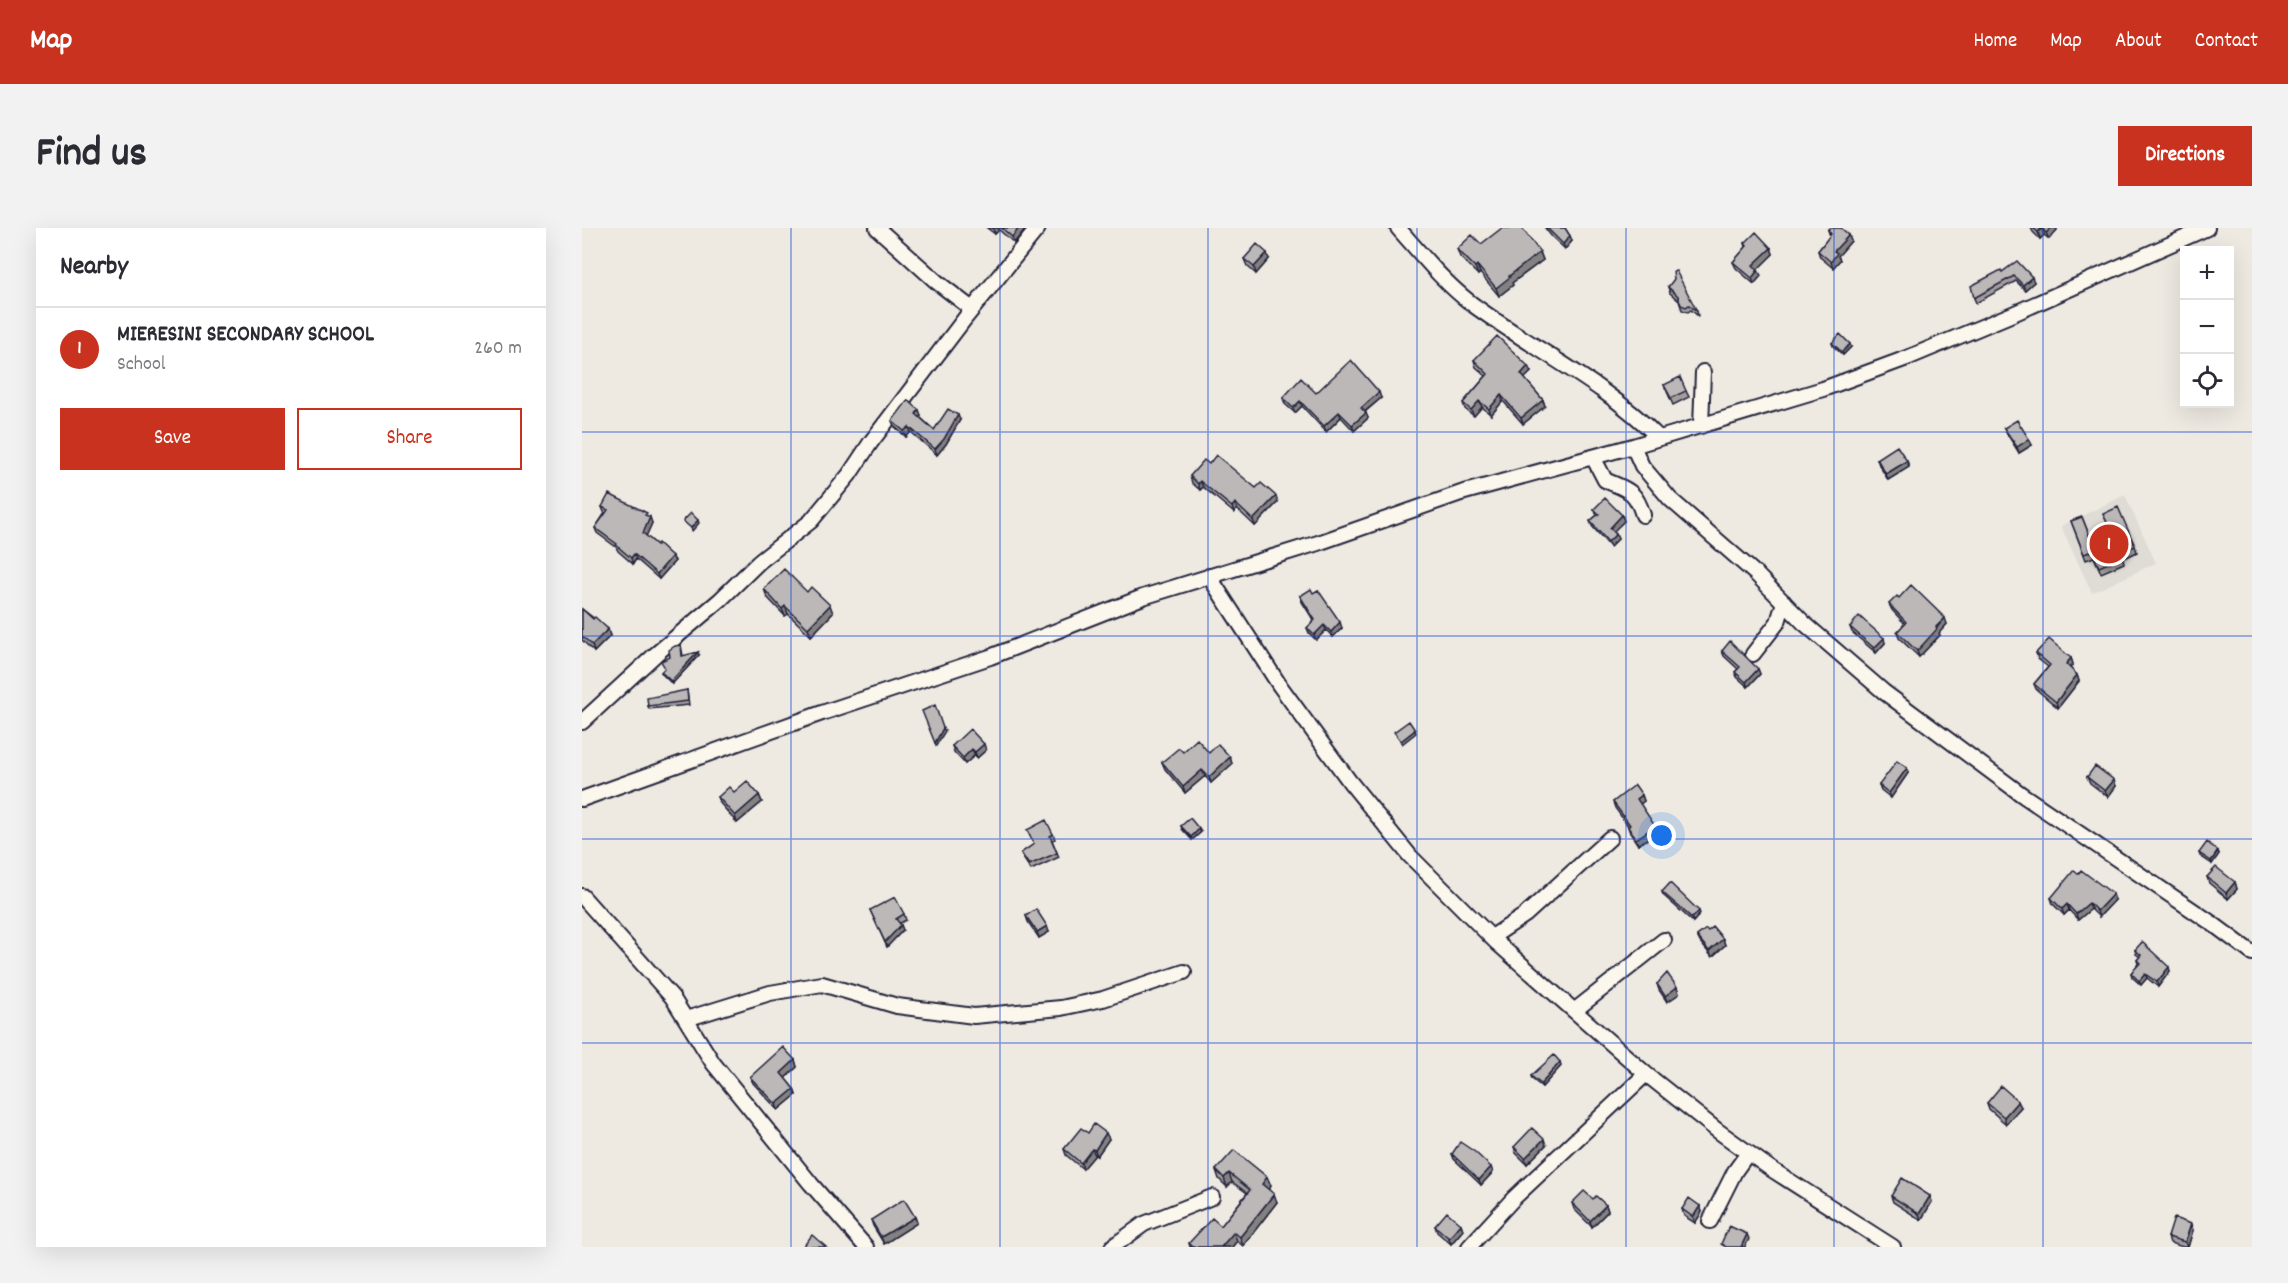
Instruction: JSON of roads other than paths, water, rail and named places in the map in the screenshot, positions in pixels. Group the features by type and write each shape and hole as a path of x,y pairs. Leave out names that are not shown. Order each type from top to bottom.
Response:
{"street":[{"path":"877,228 937,282 972,309"},
{"path":"582,722 656,654 720,600 759,562 811,521 849,475 871,442 972,309 1038,228"},
{"path":"1398,228 1447,281 1472,304 1621,403 1637,415 1659,438"},
{"path":"582,799 822,713 990,657 1143,597 1318,543 1461,493 1633,446 1822,389 1906,358 2015,313 2184,232 2207,228"},
{"path":"1701,426 1703,372"},
{"path":"1633,446 1642,466 1670,499 1739,559 1836,652 1884,692 2021,794 2252,953"},
{"path":"1593,457 1605,480 1626,488 1637,498 1643,515"},
{"path":"1209,576 1275,678 1350,782 1410,855 1492,937 1646,1074 1748,1154 1893,1247"},
{"path":"1753,654 1778,622 1784,602"},
{"path":"1492,937 1525,915 1610,838"},
{"path":"582,896 661,984 686,1019 712,1063 817,1192 866,1247"},
{"path":"1574,1011 1664,940"},
{"path":"686,1019 770,993 822,984 897,1006 974,1016 1061,1008 1102,999 1184,972"},
{"path":"1469,1247 1514,1198 1646,1074"},
{"path":"1710,1221 1735,1171 1748,1154"},
{"path":"1112,1247 1144,1224 1212,1197"}],"place":[{"name":"MIERESINI SECONDARY SCHOOL","path":"2109,544"}]}
